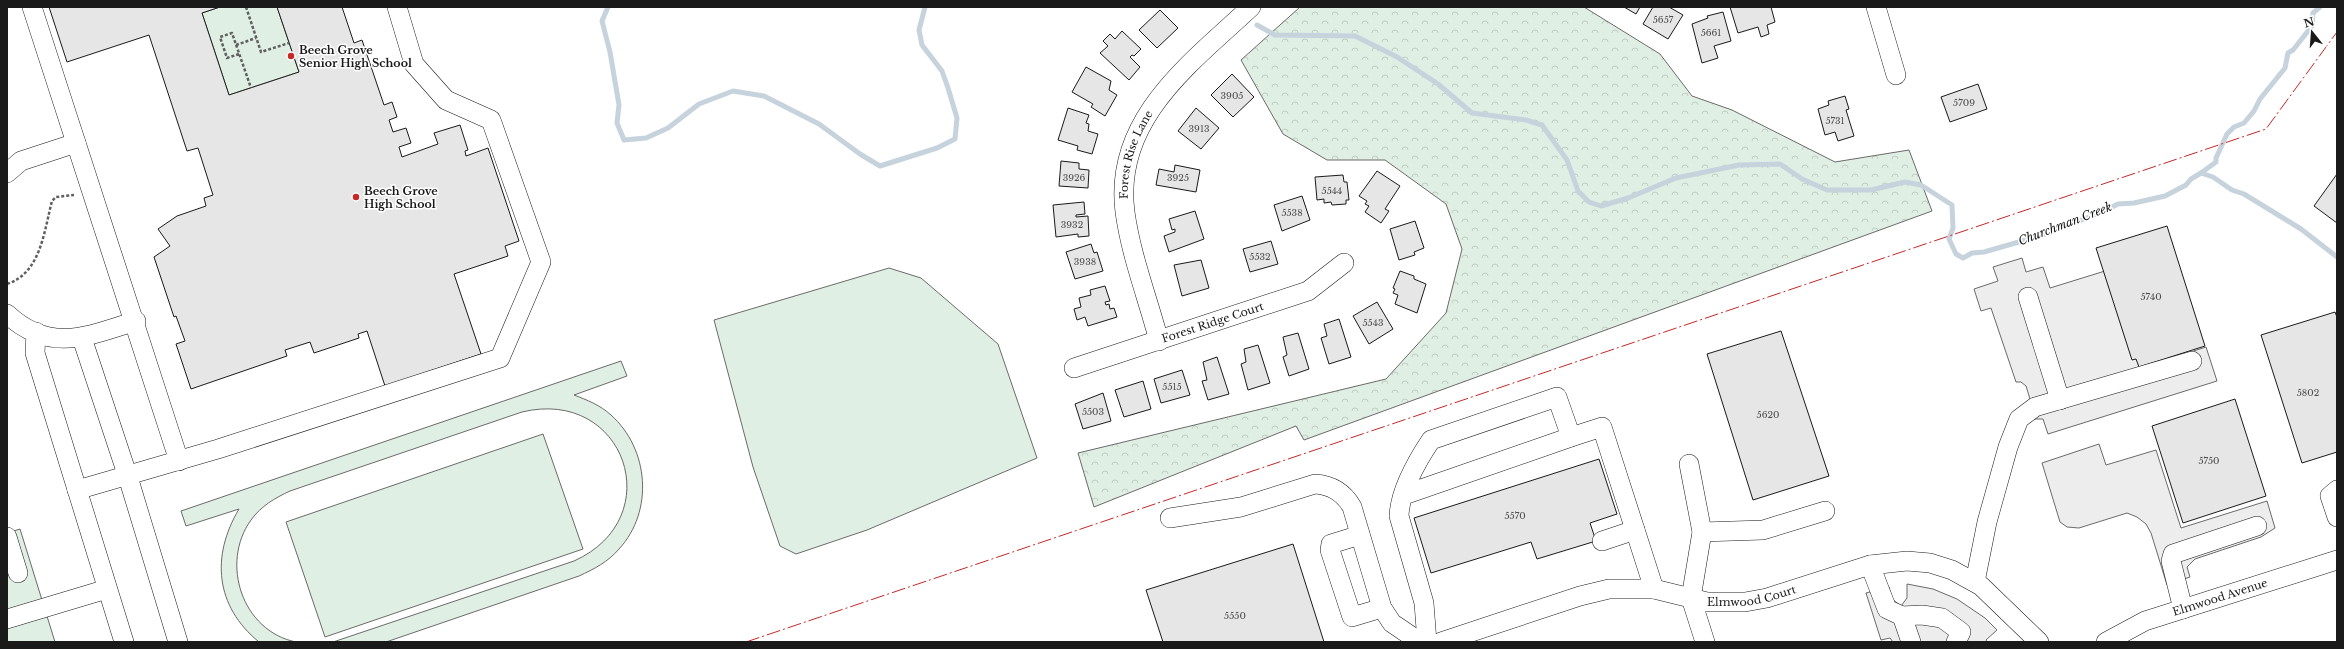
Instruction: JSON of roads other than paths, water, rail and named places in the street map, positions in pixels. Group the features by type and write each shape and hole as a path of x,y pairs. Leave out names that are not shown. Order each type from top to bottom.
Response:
{"street":[{"path":"32,7 91,189 136,321 179,461"},
{"path":"77,490 128,477 500,358 541,262 491,120 446,100 414,64 396,7"},
{"name":"Forest Rise Lane","path":"1160,341 1131,239 1125,211 1124,182 1129,158 1136,133 1153,104 1174,78 1251,7"},
{"path":"1876,7 1896,75"},
{"path":"7,173 21,161 76,143"},
{"name":"Forest Ridge Court","path":"1074,368 1160,341 1308,291 1344,263"},
{"path":"2028,297 2060,400"},
{"path":"7,314 24,327 60,339 82,338 136,321"},
{"path":"36,332 35,353 124,642"},
{"path":"82,338 128,477 178,642"},
{"path":"1975,582 1987,522 2019,419 2034,407 2192,361"},
{"path":"1427,642 1424,603 1399,516 1400,506 1420,457 1431,440 1557,397 1572,437"},
{"path":"1404,495 1602,427 1654,589"},
{"path":"1689,464 1702,532 1691,598 1706,642"},
{"path":"1170,518 1241,507 1315,484 1326,485 1344,495 1349,501 1382,608 1392,623 1420,642"},
{"path":"2337,490 2330,496 2337,517"},
{"path":"1702,532 1763,530 1825,511"},
{"path":"2183,609 2170,561 2173,554 2257,526"},
{"path":"1602,541 1635,530"},
{"path":"1360,535 1331,544 1330,550 1352,617 1382,608"},
{"path":"7,537 18,573"},
{"name":"Elmwood Avenue","path":"2106,642 2145,621 2337,560"},
{"name":"Elmwood Court","path":"1441,642 1594,592 1624,587 1654,589 1707,602 1753,601 1870,565 1907,561 1930,563 1952,570 1975,582 1994,596 2039,642"},
{"path":"1870,565 1887,609 1902,616 1922,615 1942,618 1961,632 1956,642"},
{"path":"7,619 108,589"},
{"path":"1902,616 1911,642"}],"waterway":[{"name":"Churchman Creek","path":"608,7 602,21 610,52 619,105 617,123 624,140 646,138 668,128 699,104 733,91 764,96 819,124 860,154 880,166 937,148 955,139 957,118 948,88 942,71 922,45 919,30 925,7"},
{"path":"2201,173 2216,162 2216,158 2227,134 2234,127 2244,123 2254,111 2260,99 2285,68 2288,53 2293,50 2312,26 2313,13 2320,7"},
{"name":"Churchman Creek","path":"1257,25 1275,35 1355,36 1397,57 1438,84 1472,113 1526,120 1542,125 1567,160 1578,191 1589,202 1601,206 1628,198 1676,178 1739,165 1780,164 1802,179 1827,190 1871,190 1905,182 1921,185 1952,205 1953,228 1949,239 1956,254 1963,258 1972,253 1984,252 2043,235 2102,212 2118,204 2134,203 2165,196 2186,185 2191,179 2201,173 2213,177 2232,190 2244,194 2301,229 2337,257"}],"place":[{"name":"Beech Grove Senior High School","path":"291,56"},
{"name":"Beech Grove High School","path":"356,197"}]}
